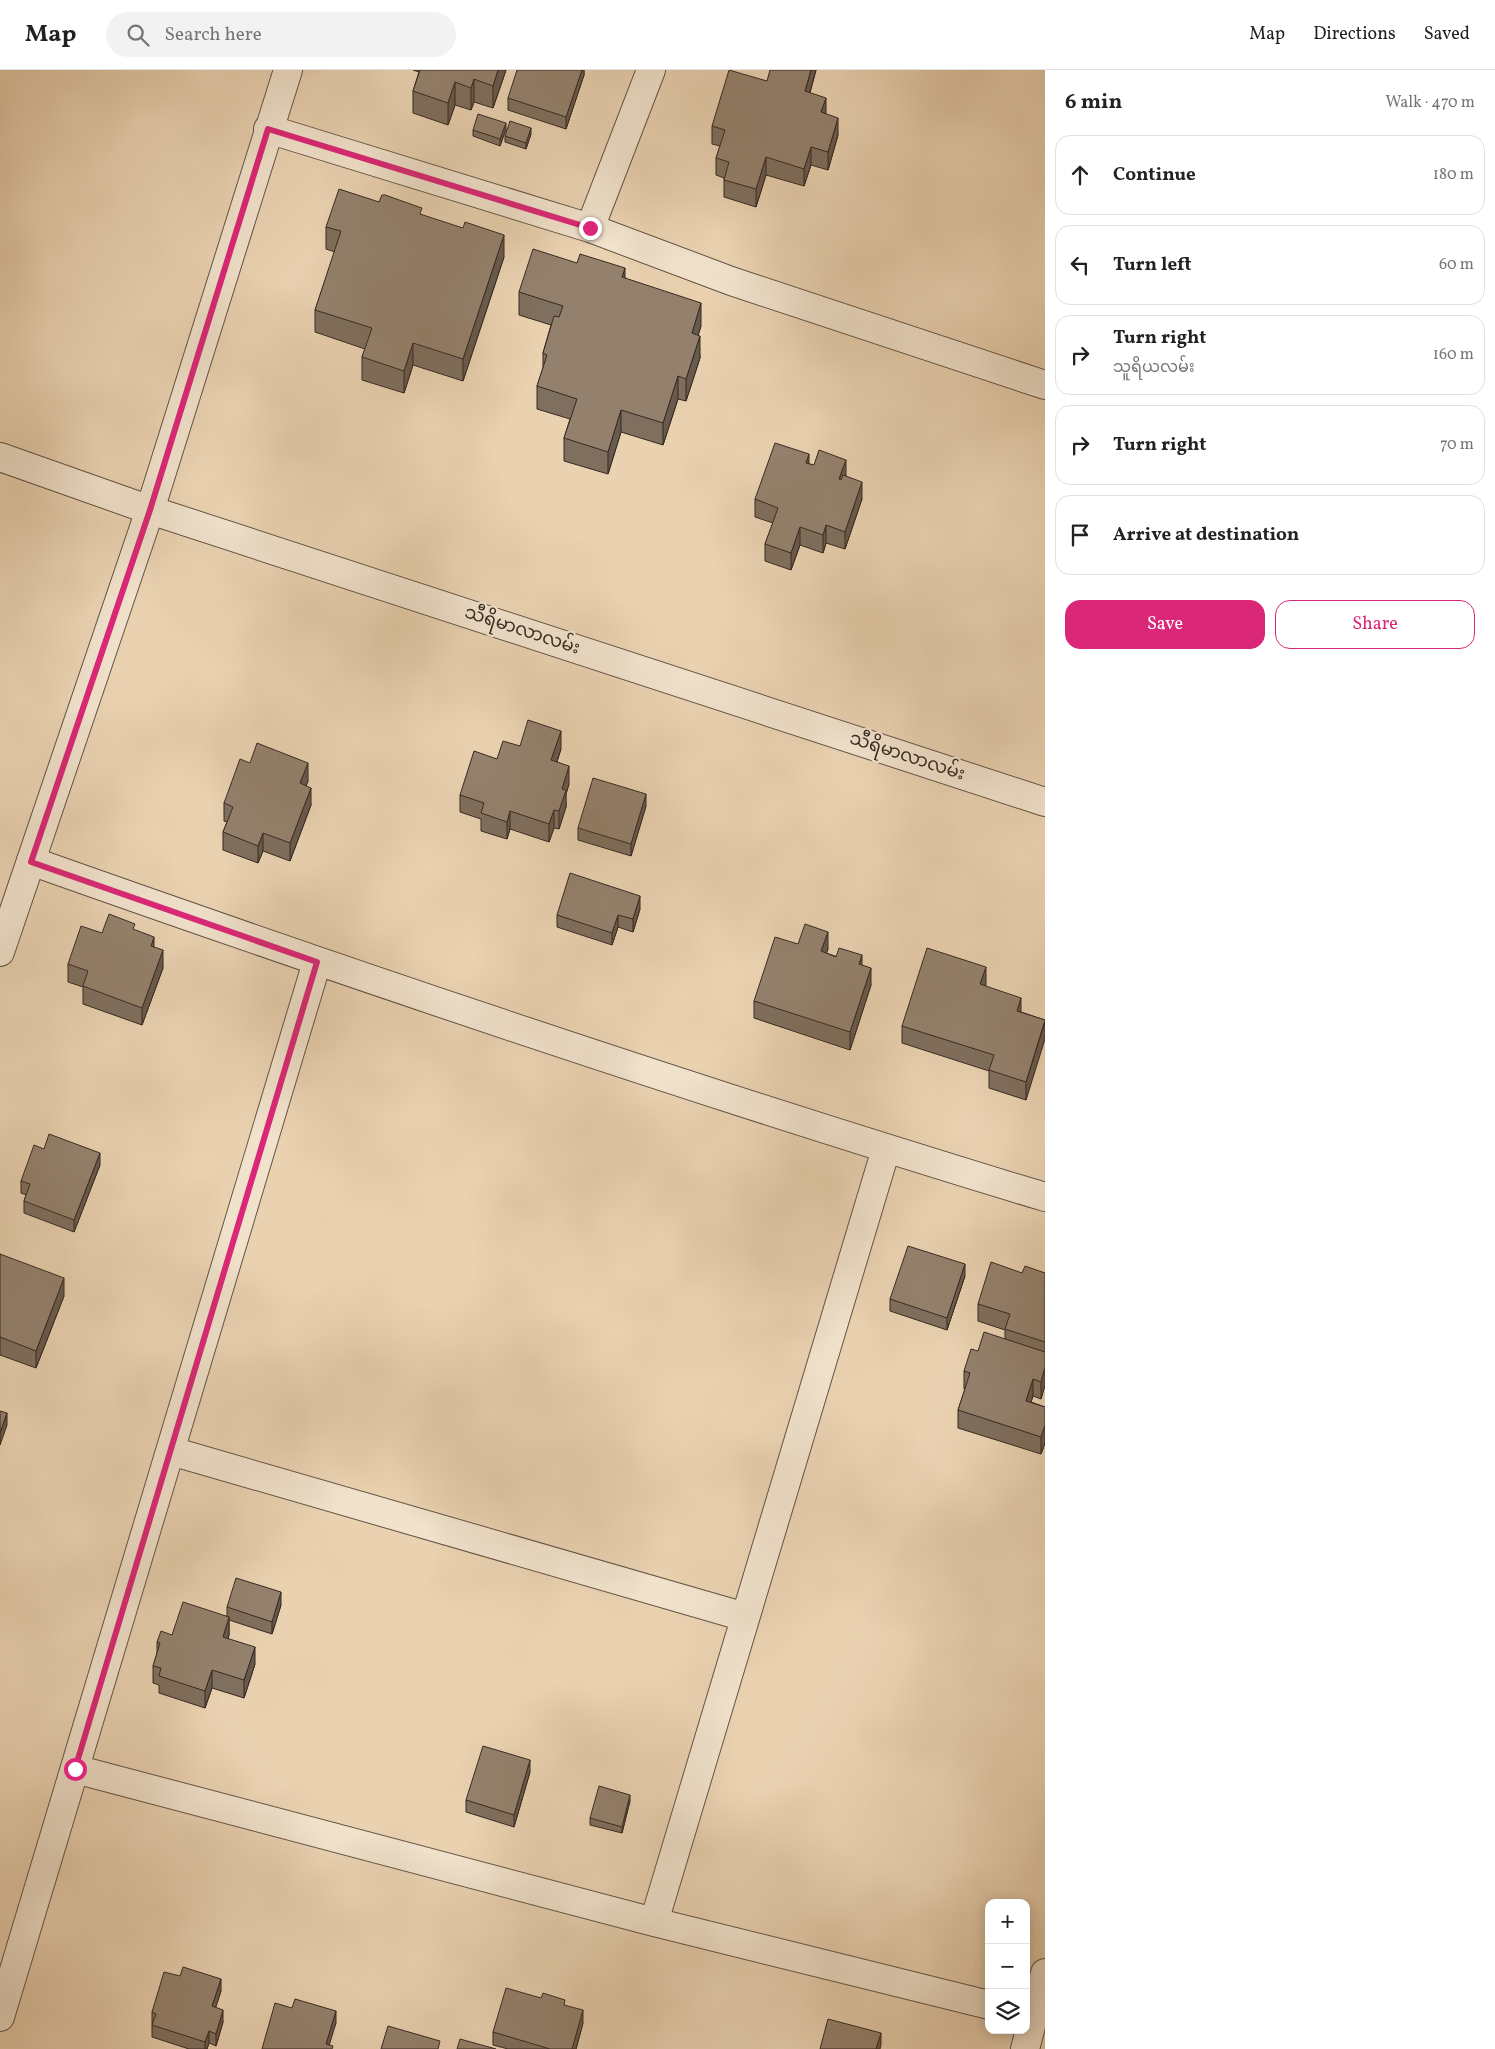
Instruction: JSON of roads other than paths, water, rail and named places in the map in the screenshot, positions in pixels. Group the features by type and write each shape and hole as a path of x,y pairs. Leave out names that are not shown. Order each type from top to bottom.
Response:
{"street":[{"path":"0,952 150,510 288,70"},
{"path":"590,228 651,70"},
{"path":"268,129 590,228 731,281 1045,384"},
{"name":"သီရိမာလာလမ်း","path":"0,456 150,510 1045,802"},
{"path":"31,862 317,962 886,1149 1045,1197"},
{"path":"0,2017 317,962"},
{"path":"654,1922 886,1149"},
{"path":"171,1451 745,1617"},
{"path":"75,1769 654,1922 985,2005"},
{"path":"1030,2016 1045,1973"},
{"path":"1025,2049 1027,2034"}]}
